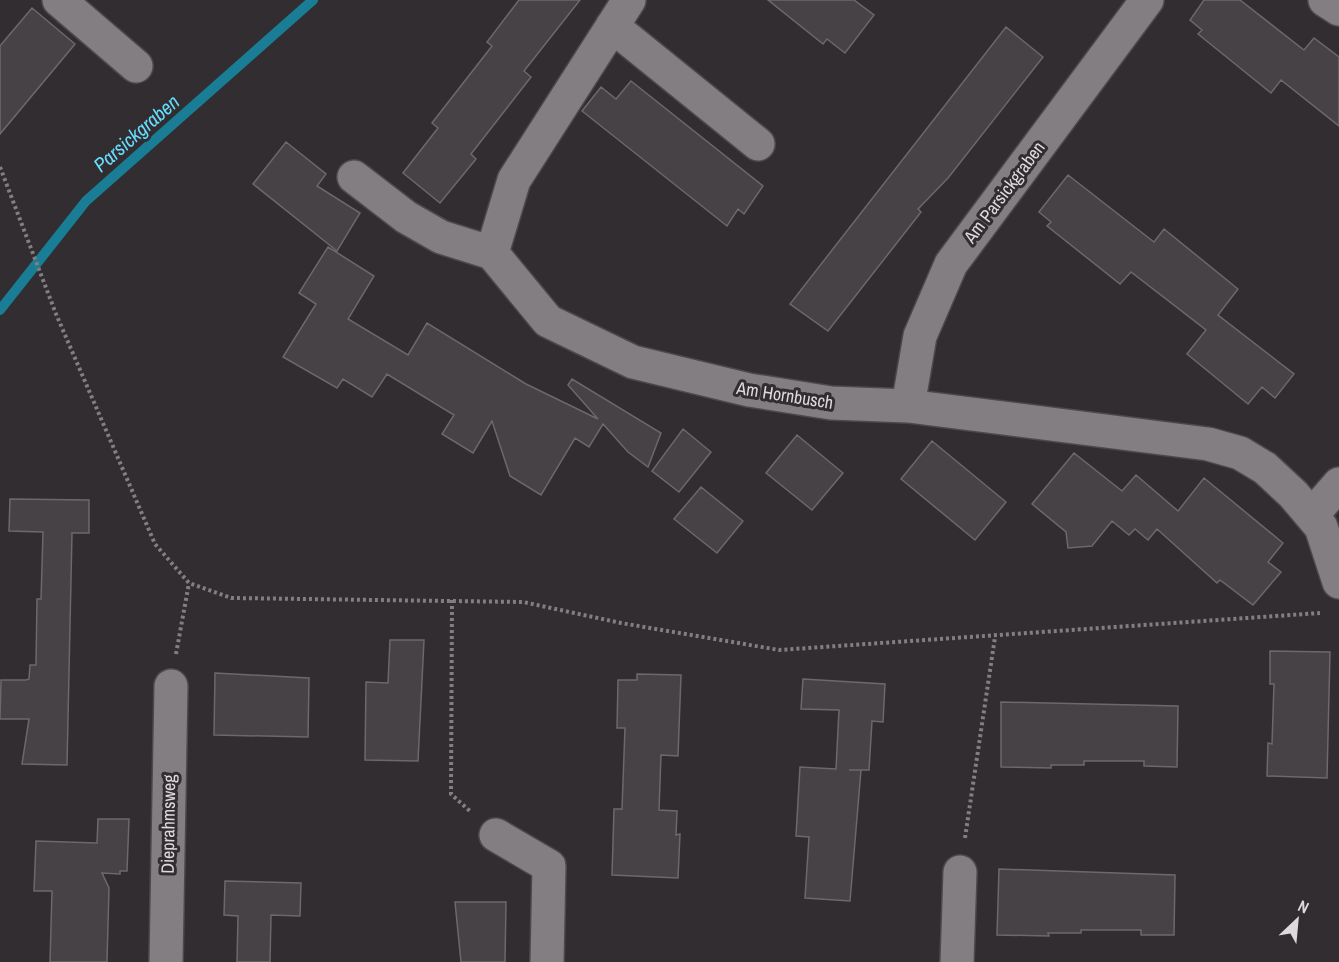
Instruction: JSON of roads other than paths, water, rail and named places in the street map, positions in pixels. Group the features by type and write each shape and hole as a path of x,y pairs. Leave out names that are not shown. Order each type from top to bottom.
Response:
{"street":[{"path":"60,0 136,66"},
{"name":"Am Parsickgraben","path":"908,406 920,336 951,264 1147,0"},
{"path":"1325,0 1339,9"},
{"path":"354,177 406,216 441,237 492,253 514,180 621,13 758,144"},
{"name":"Am Hornbusch","path":"492,253 548,321 633,362 761,392 831,403 908,406 1208,444 1240,453 1265,468 1312,514 1321,527 1339,582"},
{"path":"1312,514 1339,484"},
{"name":"Dieprahmsweg","path":"166,962 171,686"},
{"path":"496,835 549,866 547,962"},
{"path":"957,962 960,872"}],"waterway":[{"name":"Parsickgraben","path":"0,310 86,201 313,0"}]}
